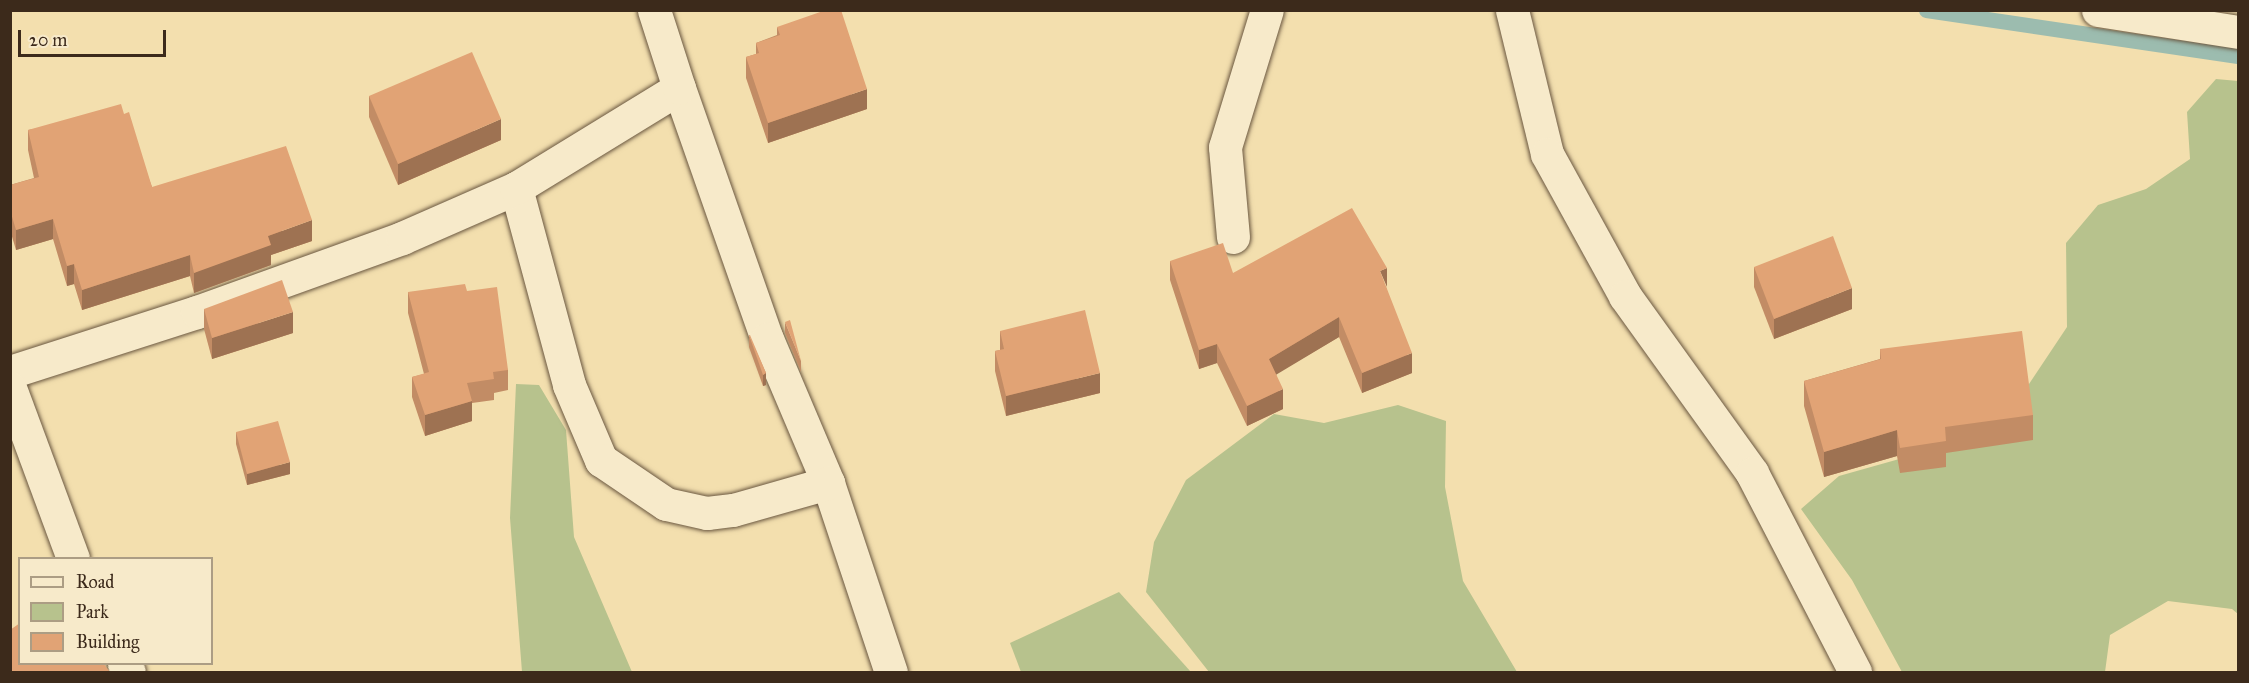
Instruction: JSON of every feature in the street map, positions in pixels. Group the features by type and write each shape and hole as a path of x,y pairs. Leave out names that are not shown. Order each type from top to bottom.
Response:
{"street":[{"path":"654,10 767,339 828,483 891,672"},
{"path":"1233,237 1225,147 1267,10"},
{"path":"1512,10 1547,154 1625,296 1752,473 1855,672"},
{"path":"2098,10 2238,32"},
{"path":"10,372 197,312 402,238 516,188 679,88"},
{"path":"516,188 569,385 601,460 666,504 707,513 733,510 828,483"},
{"path":"10,388 73,557"}],"green space":[{"path":"2216,79 2238,81 2238,614 2232,609 2168,601 2110,635 2105,672 1902,672 1852,580 1801,509 1839,476 1988,434 2019,399 2067,327 2066,243 2098,205 2146,189 2190,159 2187,112"},
{"path":"516,384 539,385 566,430 574,537 632,672 522,672 510,518"},
{"path":"1398,405 1446,421 1445,487 1463,581 1517,672 1209,672 1146,592 1154,542 1186,480 1274,414 1324,423"},
{"path":"1119,592 1191,672 1021,672 1010,643"}],"building":[{"path":"826,10 841,10 867,89 768,123 746,57 759,53 756,43 780,35 777,27"},
{"path":"472,52 501,119 398,164 369,96"},
{"path":"121,104 124,114 129,112 152,187 286,146 312,220 268,236 271,245 194,273 190,255 82,290 74,264 67,266 53,219 16,230 10,210 10,185 39,177 28,130"},
{"path":"1352,208 1387,268 1380,271 1412,353 1362,373 1339,317 1269,359 1283,389 1247,406 1217,344 1199,350 1170,261 1223,243 1233,273"},
{"path":"1833,236 1852,288 1774,319 1754,267"},
{"path":"282,280 293,312 212,338 204,309"},
{"path":"465,284 467,291 497,287 508,370 493,372 494,379 467,383 472,401 425,415 412,377 429,372 408,292"},
{"path":"1085,310 1100,373 1006,396 995,351 1004,349 1000,331"},
{"path":"790,320 801,361 785,322"},
{"path":"2022,331 2033,415 1945,427 1946,441 1900,448 1897,430 1824,452 1804,381 1881,359 1880,349"},
{"path":"749,335 766,373 763,375"},
{"path":"278,421 290,462 247,474 236,432"},
{"path":"18,624 18,665 105,665 110,672 10,672 10,630"}],"waterway":[{"path":"1926,10 2238,56"}]}
